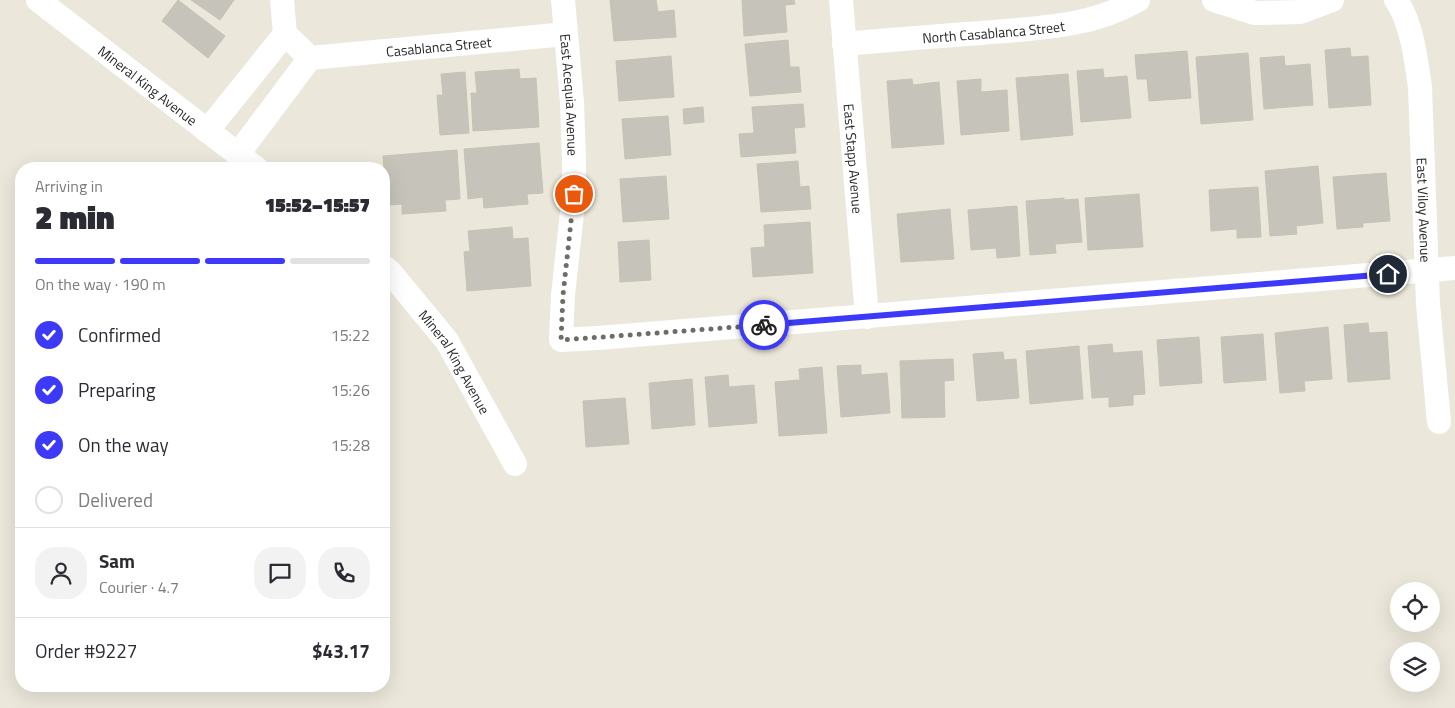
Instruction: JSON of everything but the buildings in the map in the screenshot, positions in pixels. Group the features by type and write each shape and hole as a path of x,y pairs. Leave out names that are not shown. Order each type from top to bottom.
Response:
{"street":[{"name":"Mineral King Avenue","path":"38,0 248,162"},
{"path":"238,154 298,46 282,0"},
{"name":"East Acequia Avenue","path":"563,0 572,102 574,194 563,295 561,340 866,317"},
{"name":"East Stapp Avenue","path":"841,0 866,317"},
{"name":"North Casablanca Street","path":"844,44 1050,27 1090,20 1120,10 1138,0"},
{"path":"1214,0 1255,13 1300,12 1332,0"},
{"name":"East Viloy Avenue","path":"1396,0 1400,5 1409,31 1416,57 1420,87 1427,270 1439,422"},
{"name":"Casablanca Street","path":"298,46 566,34"},
{"path":"207,131 298,46"},
{"path":"866,317 1455,268"},
{"name":"Mineral King Avenue","path":"390,272 447,341 515,464"}],"way so far":[{"path":"574,194 563,295 561,340 764,325"}],"route":[{"path":"764,325 1388,274"}]}
